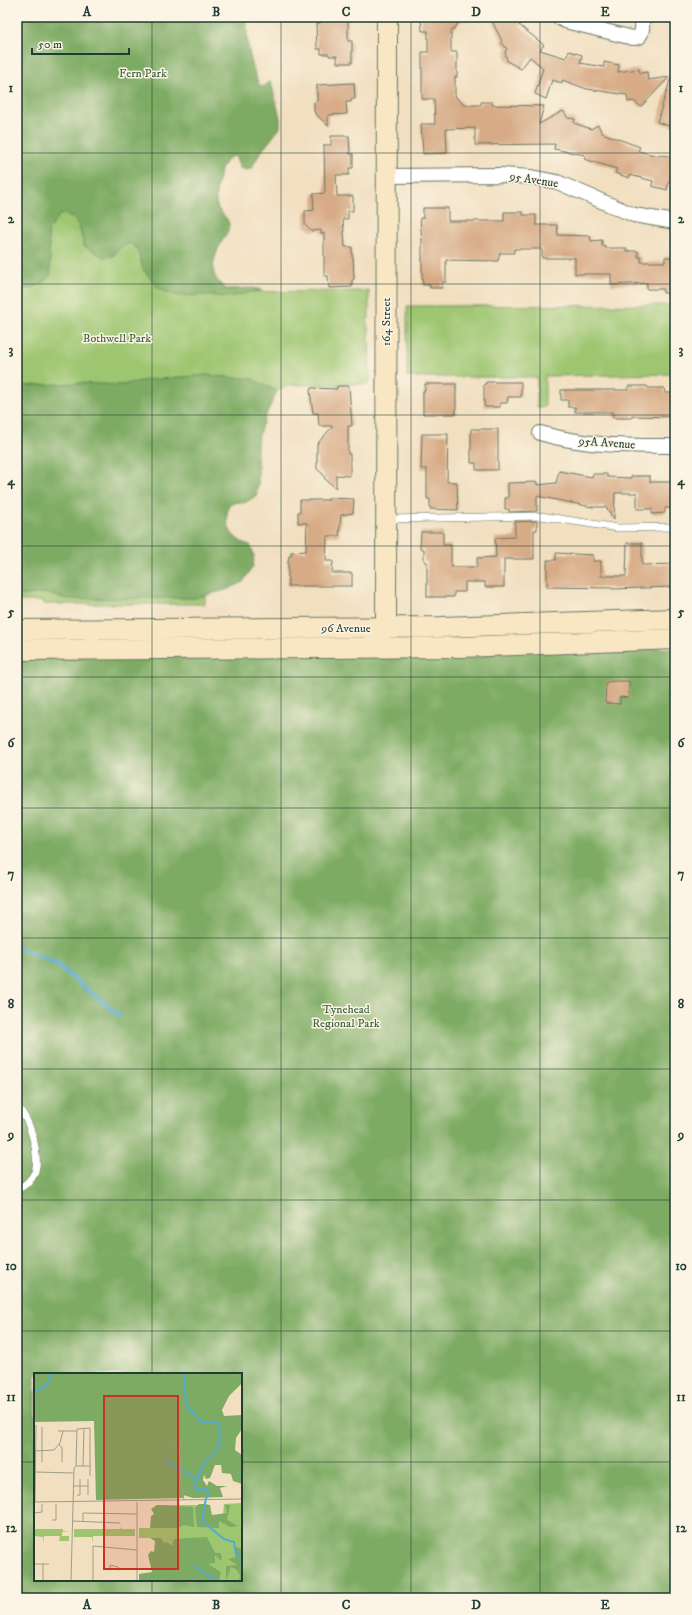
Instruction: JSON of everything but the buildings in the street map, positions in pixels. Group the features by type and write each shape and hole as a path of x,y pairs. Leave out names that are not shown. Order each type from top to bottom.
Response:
{"main road":[{"name":"164 Street","path":"386,628 387,17"},
{"name":"96 Avenue","path":"17,630 386,628 496,626 675,619"},
{"path":"356,647 386,628"},
{"name":"96 Avenue","path":"17,650 461,647 675,639"}],"street":[{"path":"558,17 565,21 633,38 639,37 642,33 641,17"},
{"name":"95 Avenue","path":"387,176 516,176 537,178 564,185 634,215 675,222"},
{"name":"95A Avenue","path":"540,433 561,439 582,442 622,445 675,446"}],"lane":[{"path":"386,519 541,516 618,528 675,527"},
{"path":"17,1106 22,1111 33,1137 35,1153 35,1172 24,1187 17,1189"}],"green space":[{"name":"Bothwell Park","path":"17,17 207,128 206,292 369,291 369,319 367,319 367,328 369,328 370,380 368,384 290,385 277,391 264,384 207,383 205,604 44,604 44,601 17,601"},
{"name":"Fern Park","path":"17,17 248,17 247,34 253,68 259,85 264,87 269,81 271,82 280,118 280,128 260,153 251,169 246,170 240,168 235,156 230,157 225,162 219,177 216,201 218,209 228,221 229,227 215,256 213,268 216,279 226,289 254,288 261,290 229,297 205,295 177,296 159,289 143,269 137,248 130,243 119,248 113,256 104,257 84,246 80,229 76,221 60,214 48,231 51,275 36,286 17,289"},
{"path":"675,305 675,374 545,376 545,407 537,407 537,377 407,377 407,306"},
{"path":"206,375 250,378 277,391 265,418 258,440 258,482 256,496 244,503 236,502 229,505 227,512 228,525 233,535 243,543 250,545 254,555 253,566 243,582 226,590 195,598 68,599 44,593 17,596 17,386 82,383 121,385 147,380"},
{"name":"Tynehead Regional Park","path":"675,648 675,1598 17,1598 17,658"}],"waterway":[{"path":"17,947 56,964 120,1016"}]}
